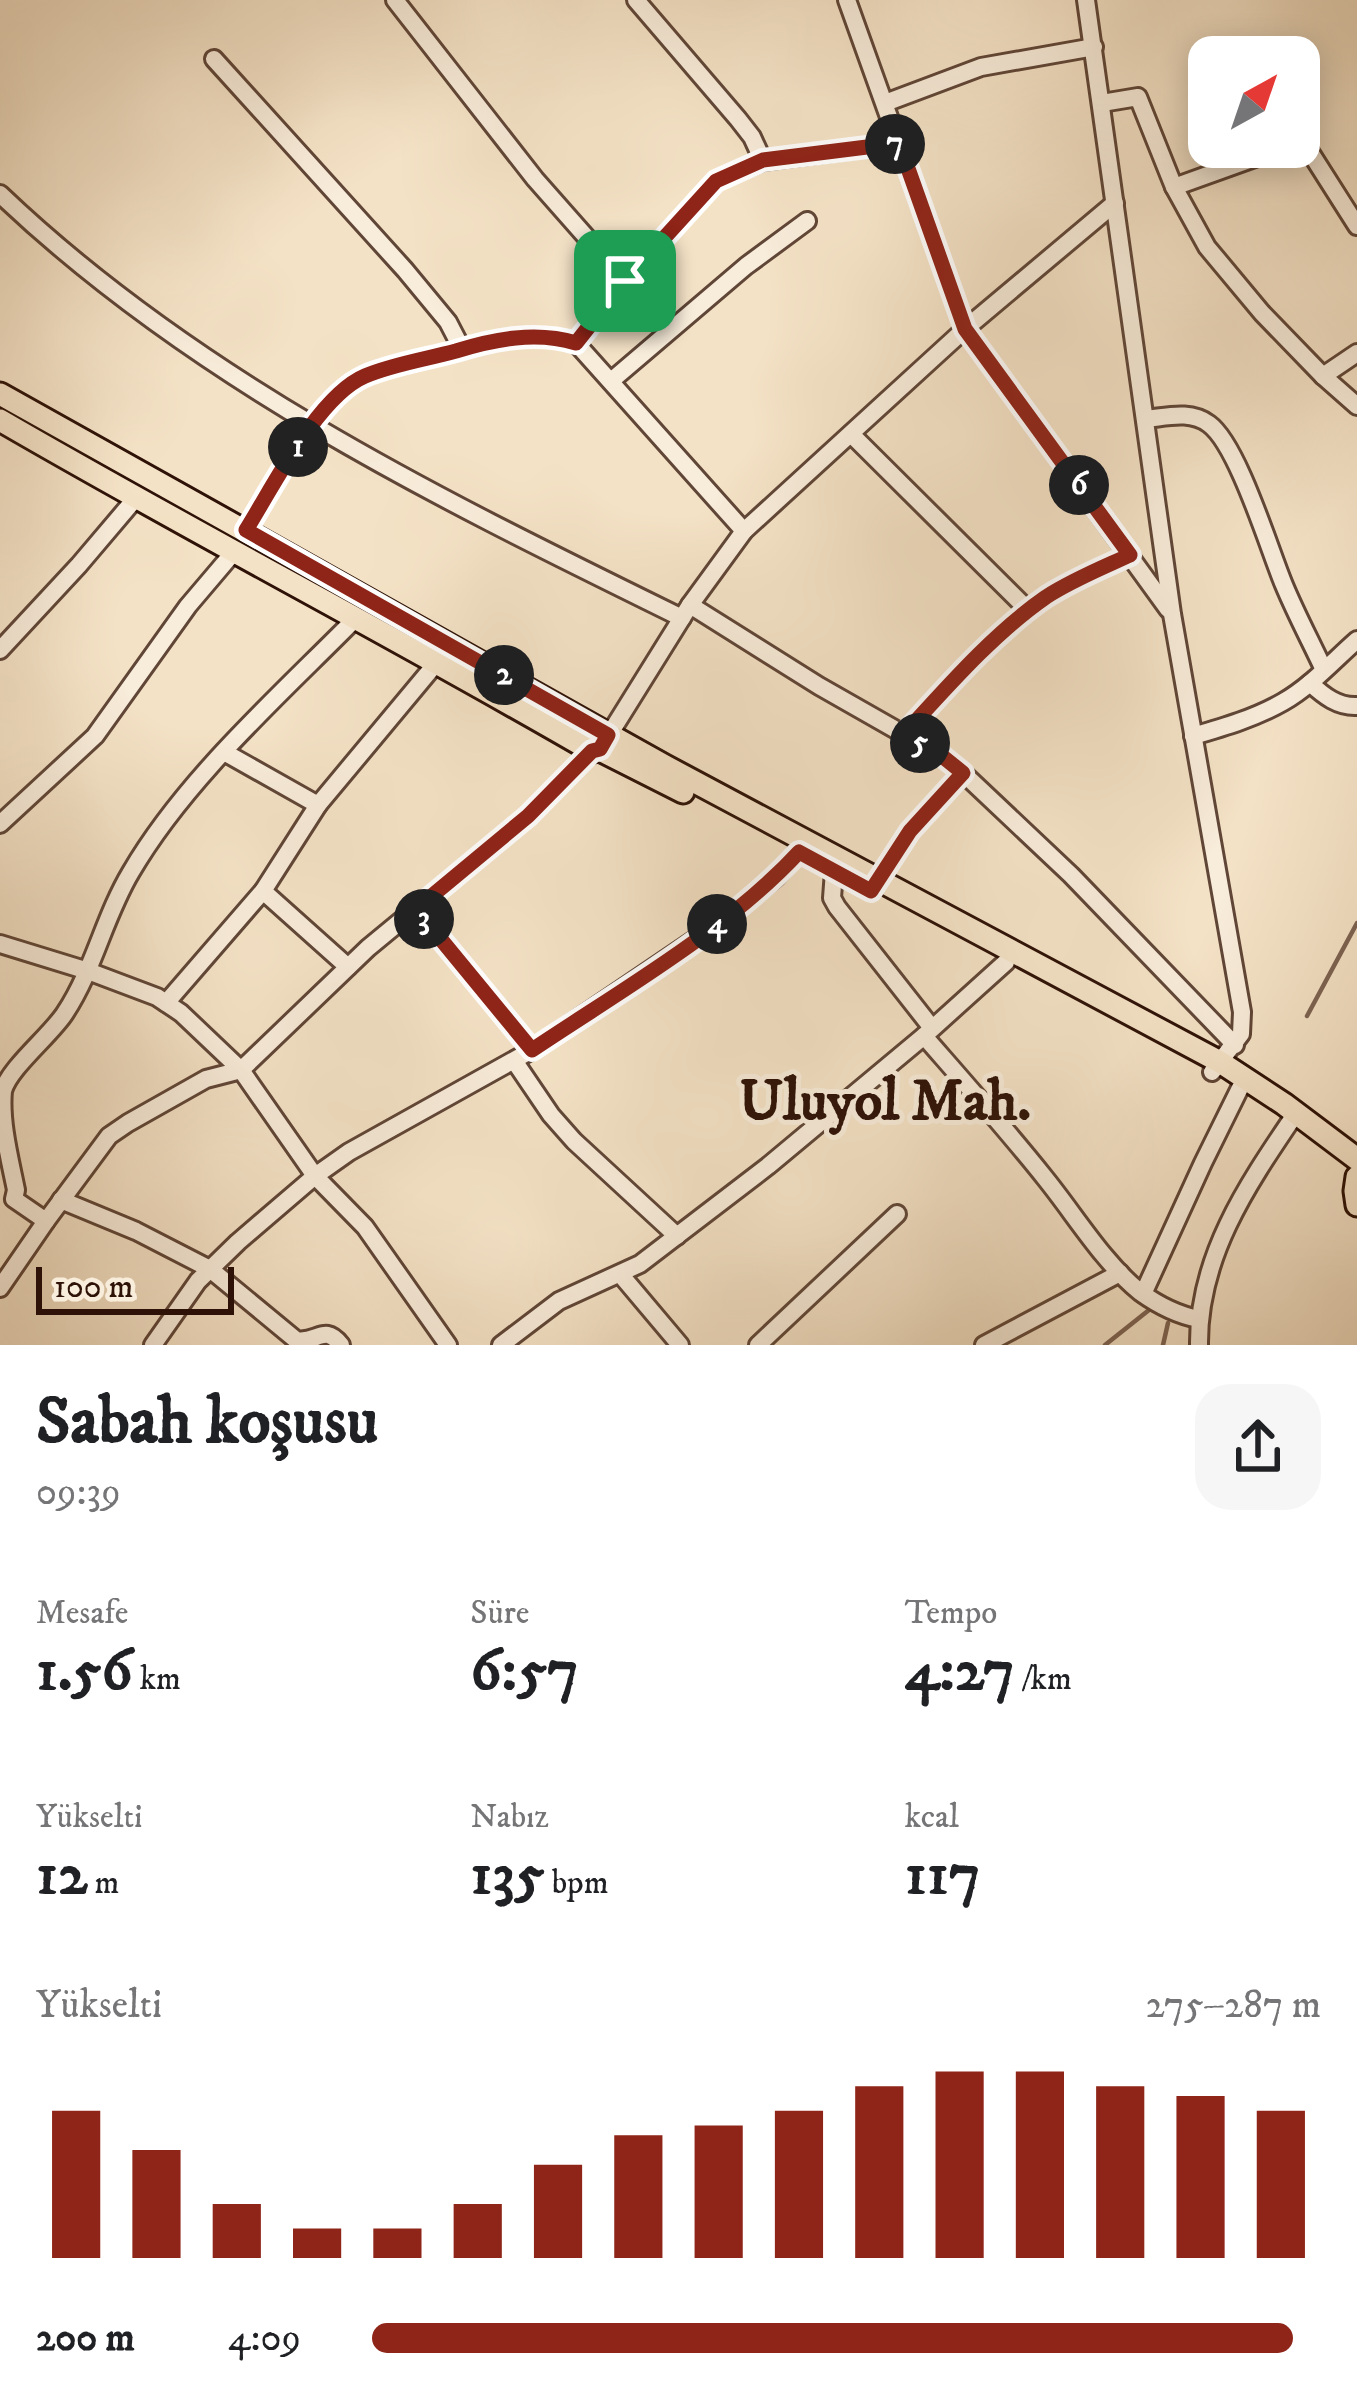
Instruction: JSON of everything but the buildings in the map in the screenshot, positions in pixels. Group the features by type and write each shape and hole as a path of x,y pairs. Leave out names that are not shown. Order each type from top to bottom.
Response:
{"main road":[{"path":"0,394 246,530 600,745 834,872 874,885 1006,962 1222,1060 1240,1088 1294,1117"},
{"path":"0,420 356,619 1222,1060 1357,1159"},
{"path":"1357,1177 1357,1205"}],"street":[{"path":"395,0 535,179 625,281"},
{"path":"636,0 738,119 763,160"},
{"path":"848,0 965,329 1172,614"},
{"path":"1,198 89,274 312,425 425,491 686,612 942,756 1072,875 1222,1060 1241,1034 1242,1012 1172,614 1115,203 1089,9 1104,0"},
{"path":"885,103 981,67 1094,46"},
{"path":"214,59 405,270 448,322 462,349"},
{"path":"1102,103 1138,97 1174,187 1208,247 1262,314 1357,406"},
{"path":"576,343 716,181 763,160 899,143"},
{"path":"1174,187 1227,168"},
{"path":"1320,168 1357,226"},
{"path":"0,1288 109,1136 206,1079 241,1070 348,967 528,816 600,745 744,531 965,329 1115,203"},
{"path":"611,381 746,266 807,221"},
{"path":"246,530 312,425 360,378 462,349 534,336 576,343 744,531"},
{"path":"1323,376 1357,353"},
{"path":"1145,418 1192,416 1218,432 1263,526 1317,677 1335,702 1357,706"},
{"path":"850,434 1028,610"},
{"path":"0,650 135,499"},
{"path":"0,824 95,736 188,606 233,553"},
{"path":"904,734 1028,610 1130,555"},
{"path":"46,1221 7,1201 16,1190 1,1101 7,1082 62,1018 88,970 114,904 150,843 224,752 356,619"},
{"path":"1193,736 1286,701 1357,640"},
{"path":"166,1003 263,891 318,805 437,661"},
{"path":"224,752 318,805"},
{"path":"874,885 910,831 963,773"},
{"path":"153,1345 209,1269 315,1176 349,1152 532,1050 731,915 799,852"},
{"path":"834,872 832,898 837,907 928,1032 1120,1273 1143,1294 1198,1319"},
{"path":"263,891 348,967"},
{"path":"416,909 532,1050"},
{"path":"0,944 88,970 166,1003 241,1070 315,1176 365,1227 448,1345"},
{"path":"501,1345 559,1301 640,1264 677,1236 768,1166 1006,962"},
{"path":"515,1061 574,1141 677,1236"},
{"path":"1143,1294 1240,1088"},
{"path":"1199,1345 1198,1319 1222,1233 1294,1117"},
{"path":"61,1200 209,1269 296,1340 326,1334 341,1345"},
{"path":"758,1345 897,1214"},
{"path":"984,1345 1120,1273"},
{"path":"621,1274 680,1345"}],"waterway":[{"path":"1307,1016 1357,923"},
{"path":"1105,1345 1149,1310"},
{"path":"1163,1345 1168,1323"}],"district":[{"name":"Uluyol Mah.","path":"885,1102"}],"route":[{"path":"899,143 965,329 1130,555 1028,610 904,734 963,773 910,831 871,891 799,852 731,915 532,1050 416,909 528,816 592,751 600,749 608,735 246,530 312,425 360,378 501,340 534,336 576,343 625,281 716,181 763,160 899,143"}]}
